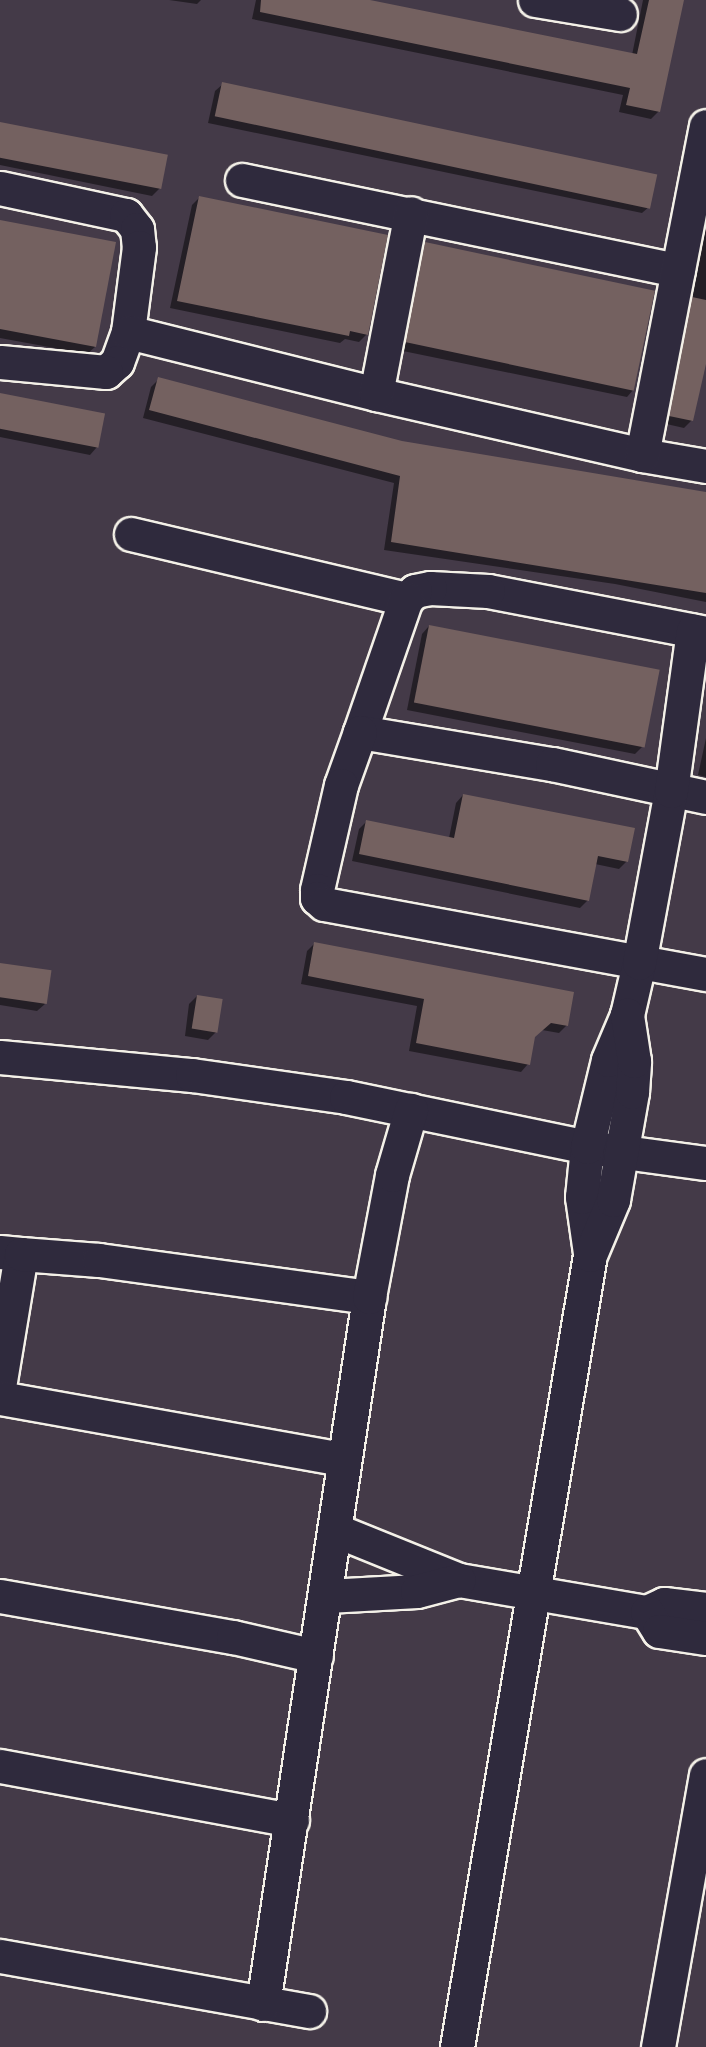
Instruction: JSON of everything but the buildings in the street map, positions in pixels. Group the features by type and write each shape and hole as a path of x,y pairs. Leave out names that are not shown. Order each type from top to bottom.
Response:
{"street":[{"path":"535,0 620,14"},
{"path":"642,455 706,130"},
{"path":"242,180 411,213 678,270"},
{"path":"0,188 126,215 137,229 139,247 128,332 117,362 106,372 0,362"},
{"path":"376,394 411,213"},
{"path":"128,332 376,394 642,455 706,466"},
{"path":"131,534 406,599"},
{"path":"590,1255 582,1197 587,1147 608,1060 627,1015 639,963 700,632 488,591 430,588 415,591 406,599 341,785 317,898 324,904 639,963 706,974"},
{"path":"360,732 552,764 706,797"},
{"path":"457,2047 590,1255 613,1200 622,1149 634,1061 627,1015"},
{"path":"0,1057 192,1075 346,1097 587,1147 622,1149 706,1163"},
{"path":"263,2004 327,1596 343,1459 369,1297 392,1175 411,1110"},
{"path":"0,1381 10,1253 99,1260 369,1297"},
{"path":"0,1398 343,1459"},
{"path":"335,1530 459,1580 647,1612 664,1604 706,1610"},
{"path":"327,1596 417,1591 459,1580"},
{"path":"0,1596 233,1636 316,1656"},
{"path":"647,1612 659,1631 706,1638"},
{"path":"0,1766 292,1820"},
{"path":"658,2047 696,1894 706,1775"},
{"path":"0,1956 309,2011"}]}
